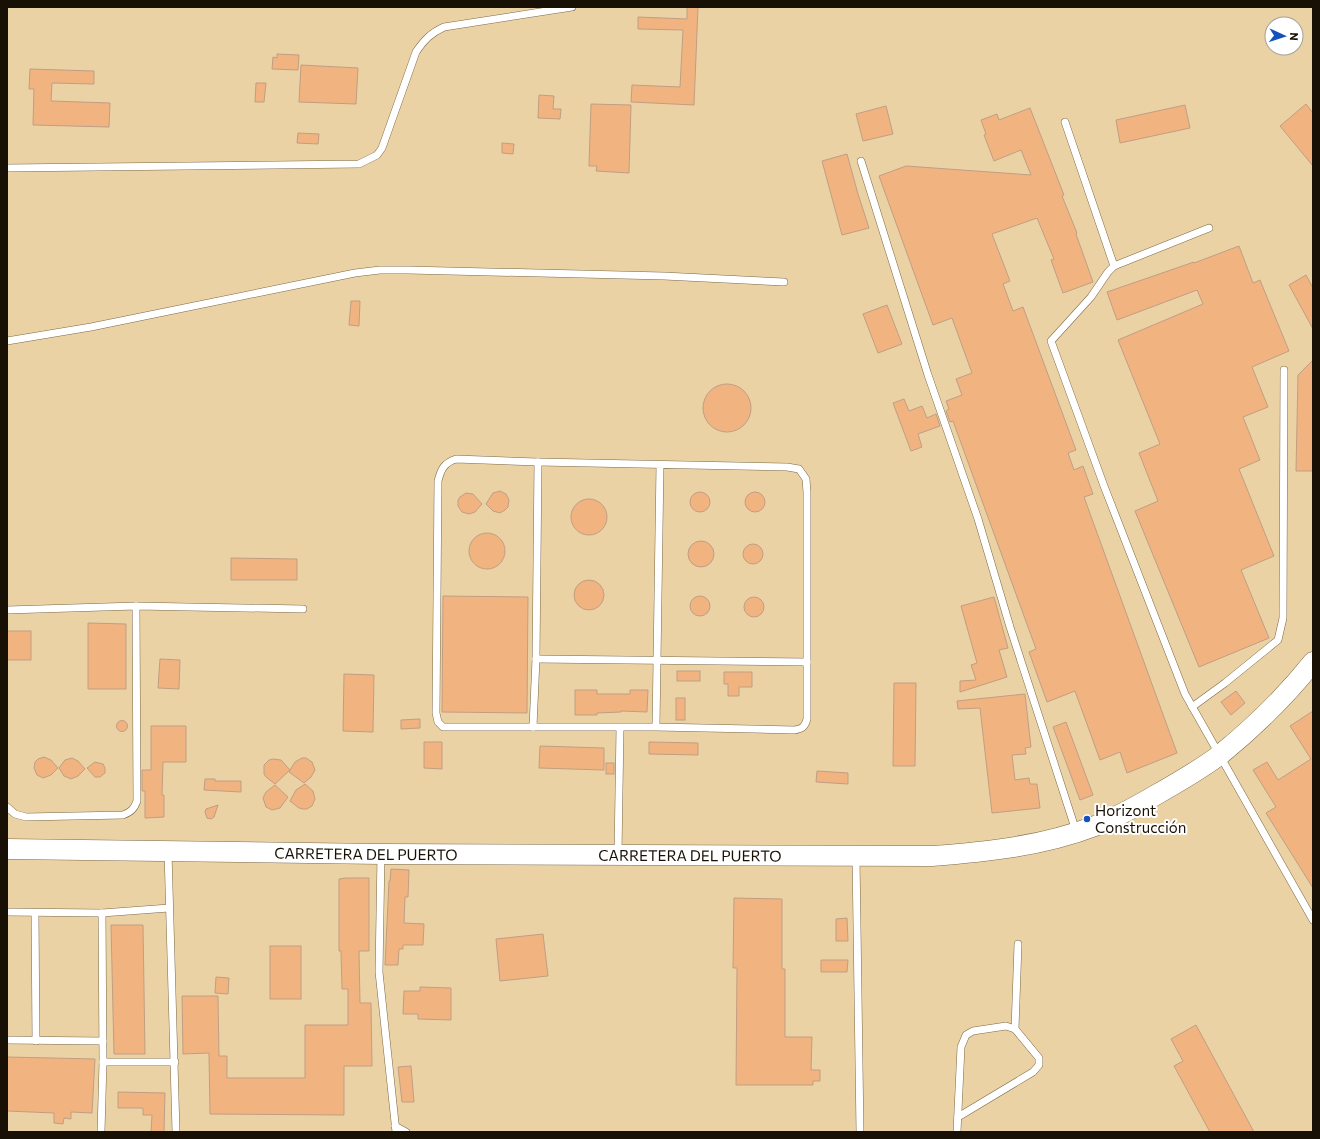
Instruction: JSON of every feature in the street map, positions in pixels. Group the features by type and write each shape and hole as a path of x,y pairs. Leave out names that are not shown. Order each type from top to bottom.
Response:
{"main road":[{"name":"CARRETERA DEL PUERTO","path":"7,849 382,854 932,856 974,853 1035,843 1095,826 1140,804 1184,779 1220,755 1250,729 1275,704 1313,662"}],"lane":[{"path":"7,168 359,164 377,155 382,148 416,52 423,41 433,32 444,27 572,7"},
{"path":"1065,122 1114,266"},
{"path":"861,161 928,376 978,519 1076,831"},
{"path":"1209,228 1114,266 1108,272 1094,294 1050,341 1104,486 1186,694 1313,920"},
{"path":"7,341 91,327 355,273 380,270 664,276 784,282"},
{"path":"1192,707 1225,683 1278,640 1283,618 1284,370"},
{"path":"456,459 538,462 787,467 799,469 806,479 807,719 805,726 801,729 794,730 656,727 443,727 438,722 436,705 438,481 440,472 448,462 456,459"},
{"path":"533,727 536,659 538,462"},
{"path":"656,727 660,465"},
{"path":"7,807 15,814 26,817 123,815 130,813 135,807 137,801 136,606"},
{"path":"7,610 136,606 302,609"},
{"path":"536,659 807,662"},
{"path":"618,854 620,728"},
{"path":"168,850 176,1132"},
{"path":"382,854 379,972 396,1129 406,1132"},
{"path":"856,855 860,1132"},
{"path":"7,912 102,912 170,908"},
{"path":"101,1132 103,1062 102,912"},
{"path":"35,913 36,1041"},
{"path":"1015,1029 1018,944"},
{"path":"957,1132 961,1047 966,1035 973,1031 1006,1026 1015,1029 1039,1058 1039,1065 1033,1072 958,1117"},
{"path":"7,1040 103,1041"},
{"path":"103,1062 175,1062"}],"shaded area":[{"path":"7,7 1313,7 1313,1132 7,1132"}],"building":[{"path":"687,7 698,7 694,105 631,102 632,85 680,87 683,30 638,29 638,17 687,19"},
{"path":"277,54 299,55 298,70 272,69 273,57 277,58"},
{"path":"301,65 358,68 356,104 299,102"},
{"path":"30,69 94,71 94,84 52,83 51,101 110,103 109,127 33,125 34,89 29,89"},
{"path":"256,83 266,83 264,102 255,102"},
{"path":"539,95 554,96 553,109 561,109 560,119 538,118"},
{"path":"591,104 631,105 629,173 596,171 597,166 589,166"},
{"path":"1306,104 1313,113 1313,166 1280,126"},
{"path":"1185,105 1190,128 1120,143 1116,120"},
{"path":"886,106 893,134 863,141 856,114"},
{"path":"1030,108 1064,195 1062,196 1077,233 1076,234 1093,282 1063,293 1051,260 1054,259 1037,218 992,234 1010,281 1003,284 1013,311 1023,307 1076,450 1068,453 1074,470 1083,466 1093,494 1084,497 1177,753 1127,773 1120,752 1100,760 1075,691 1047,702 1029,652 1036,649 953,421 950,422 946,411 949,409 946,401 962,395 956,379 972,373 952,318 933,325 879,176 906,166 1031,175 1021,150 994,161 984,135 986,134 981,120 997,114 999,120"},
{"path":"298,133 319,134 318,144 297,143"},
{"path":"502,143 514,144 513,154 502,153"},
{"path":"847,154 869,228 842,235 822,161"},
{"path":"1239,246 1253,283 1260,280 1289,351 1252,367 1268,407 1243,417 1260,460 1239,469 1274,556 1241,570 1269,638 1199,667 1135,511 1158,501 1139,453 1160,444 1118,340 1203,304 1197,290 1117,320 1107,292 1194,263"},
{"path":"1306,275 1313,288 1313,329 1289,285"},
{"path":"351,301 360,301 359,326 349,325"},
{"path":"887,305 902,344 878,353 863,314"},
{"path":"1313,360 1313,471 1296,471 1298,375"},
{"path":"722,384 732,384 744,391 751,403 751,413 744,425 732,432 722,432 714,428 707,421 703,413 703,403 707,395 714,388"},
{"path":"904,399 909,411 922,406 927,418 936,414 940,426 918,434 922,447 911,451 893,403"},
{"path":"500,491 506,494 509,500 508,507 500,513 493,511 486,504 493,493"},
{"path":"696,492 704,492 710,498 710,506 704,512 696,512 690,506 690,498"},
{"path":"751,492 759,492 765,498 765,506 759,512 751,512 745,506 745,498"},
{"path":"466,493 473,494 482,504 475,512 469,514 462,512 458,506 458,500"},
{"path":"593,499 602,504 606,510 606,524 602,530 593,535 585,535 576,530 572,524 571,513 576,504 582,500"},
{"path":"491,533 500,538 504,544 504,558 500,564 491,569 483,569 474,564 470,558 469,547 474,538 480,534"},
{"path":"701,541 710,545 714,554 710,563 701,567 692,563 688,554 692,545"},
{"path":"749,544 757,544 763,550 763,558 757,564 749,564 743,558 743,550"},
{"path":"231,558 297,559 297,580 231,580"},
{"path":"589,580 599,585 604,595 599,605 589,610 579,605 574,595 579,585"},
{"path":"443,596 528,597 527,713 442,712"},
{"path":"696,596 704,596 710,602 710,610 704,616 696,616 690,610 690,602"},
{"path":"750,597 758,597 764,603 764,611 758,617 750,617 744,611 744,603"},
{"path":"994,597 1008,648 999,650 1007,677 960,692 960,681 976,680 971,665 977,663 961,606"},
{"path":"88,623 126,624 126,689 88,689"},
{"path":"7,631 31,631 31,660 7,660"},
{"path":"160,659 180,660 179,689 158,688"},
{"path":"677,671 700,671 700,681 677,681"},
{"path":"724,672 752,672 752,687 739,687 739,696 728,696 728,684 724,684"},
{"path":"344,674 374,675 373,732 343,731"},
{"path":"894,683 916,683 915,766 893,766"},
{"path":"575,690 597,690 597,694 630,694 630,690 648,690 647,712 621,711 597,713 597,715 575,715"},
{"path":"1236,691 1245,703 1231,715 1221,702"},
{"path":"1025,694 1031,747 1025,748 1026,754 1012,755 1015,780 1029,778 1030,784 1037,784 1040,808 992,813 980,708 958,709 957,701"},
{"path":"676,698 685,698 685,720 676,720"},
{"path":"1313,711 1313,888 1266,813 1276,807 1253,770 1267,762 1278,780 1311,759 1290,726"},
{"path":"420,719 420,728 401,729 401,720"},
{"path":"122,720 126,722 128,726 126,730 122,732 118,730 116,726 118,722"},
{"path":"1066,722 1093,795 1080,800 1053,727"},
{"path":"151,726 186,726 186,762 163,762 162,795 164,795 164,817 145,818 145,791 142,791 142,770 151,770"},
{"path":"424,742 442,742 442,769 424,768"},
{"path":"649,742 698,743 698,755 649,754"},
{"path":"540,746 604,748 604,770 539,768"},
{"path":"44,757 51,760 58,768 51,775 43,778 37,775 34,768 35,762"},
{"path":"72,758 78,761 85,769 78,776 71,779 64,776 59,768 65,760"},
{"path":"302,758 306,758 312,762 315,770 311,777 304,783 289,772 295,762"},
{"path":"269,760 281,760 290,770 275,784 264,774 264,765"},
{"path":"95,762 103,764 105,768 105,773 100,777 95,777 87,768"},
{"path":"606,763 614,763 614,774 606,774"},
{"path":"817,771 848,773 848,784 816,782"},
{"path":"205,779 215,779 215,781 241,781 241,792 204,790"},
{"path":"305,784 313,791 315,799 312,806 307,809 303,809 299,808 290,801 296,790"},
{"path":"275,785 288,797 280,808 272,810 266,807 263,798 266,792"},
{"path":"218,805 214,817 211,819 207,818 205,812 206,809"},
{"path":"391,869 409,870 408,897 405,897 404,923 424,924 423,945 403,945 403,949 399,949 398,965 385,965 389,881"},
{"path":"369,878 369,951 359,951 360,1003 371,1003 372,1066 344,1066 344,1115 210,1114 209,1053 183,1054 182,996 218,996 219,1056 227,1056 227,1078 305,1078 305,1025 348,1025 348,989 342,989 341,951 339,951 339,879"},
{"path":"734,898 782,899 782,969 785,969 785,1037 812,1037 811,1070 820,1070 820,1081 813,1081 813,1085 736,1085 737,968 733,968"},
{"path":"847,918 848,941 836,941 836,919"},
{"path":"111,925 143,925 145,1054 114,1054"},
{"path":"543,934 548,976 500,981 496,939"},
{"path":"270,946 301,946 301,999 270,999"},
{"path":"821,960 848,960 847,972 821,972"},
{"path":"216,977 229,978 228,994 215,993"},
{"path":"420,987 451,988 451,1020 418,1019 418,1014 403,1014 404,991 420,991"},
{"path":"1196,1025 1254,1132 1210,1132 1174,1066 1183,1061 1171,1039"},
{"path":"7,1057 95,1059 92,1113 71,1112 71,1119 64,1118 63,1124 54,1123 54,1113 7,1111"},
{"path":"411,1066 414,1102 402,1102 398,1067"},
{"path":"118,1092 165,1093 164,1132 151,1132 152,1115 143,1115 143,1108 118,1108"}],"place":[{"name":"Horizont Construcción","path":"1087,819"}]}
